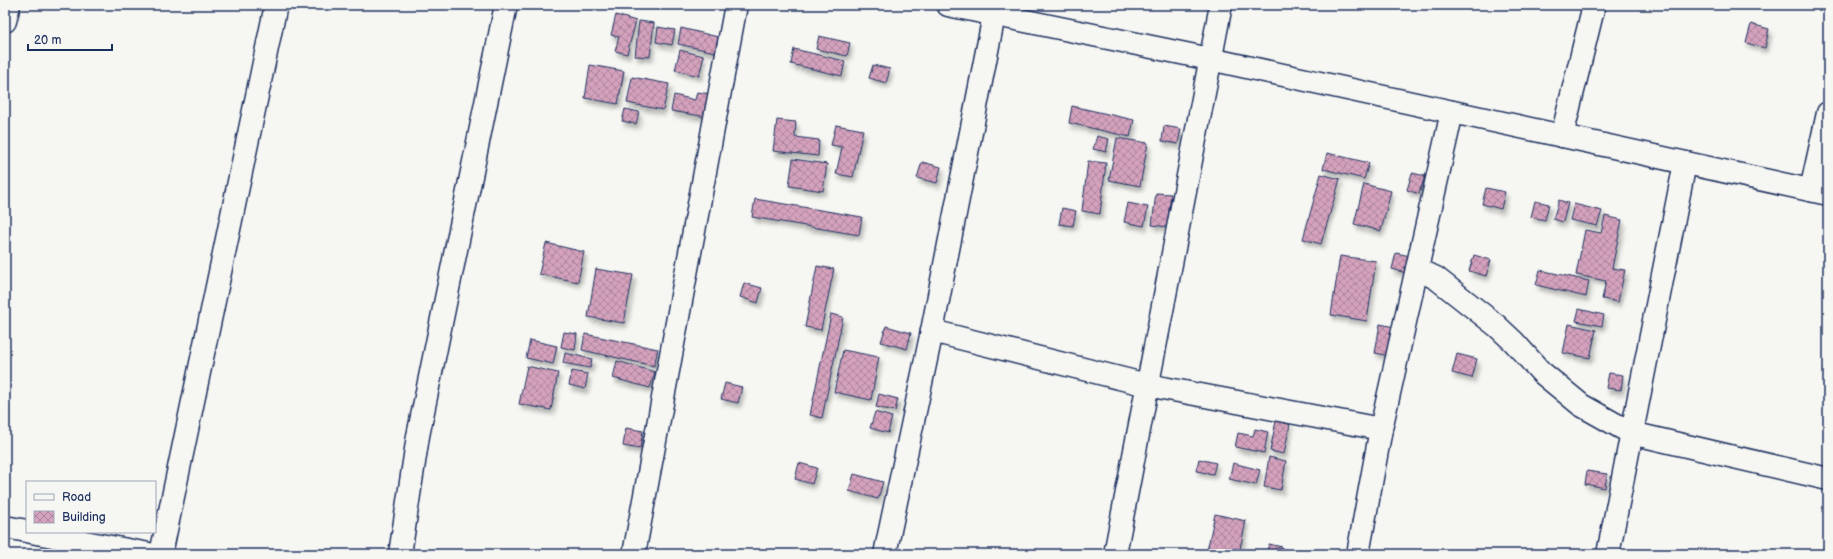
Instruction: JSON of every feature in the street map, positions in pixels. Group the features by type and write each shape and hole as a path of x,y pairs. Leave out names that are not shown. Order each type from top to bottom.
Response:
{"street":[{"path":"5,21 8,5"},
{"path":"161,554 276,5"},
{"path":"400,554 418,436 506,5"},
{"path":"634,554 736,5"},
{"path":"948,5 995,9 1452,112 1820,192 1828,113"},
{"path":"1115,554 1221,5"},
{"path":"1562,136 1594,5"},
{"path":"885,554 932,331 995,9"},
{"path":"1358,554 1381,429 1452,112"},
{"path":"1608,554 1685,163"},
{"path":"1417,269 1441,282 1497,326 1514,342 1540,372 1581,405 1631,434 1828,479"},
{"path":"932,331 1147,385 1381,429"},
{"path":"5,527 26,531"},
{"path":"36,533 149,554"}],"building":[{"path":"616,15 636,21 627,54 615,51 619,37 611,35"},
{"path":"639,21 654,23 650,57 635,56"},
{"path":"1751,24 1769,29 1765,48 1746,43"},
{"path":"658,27 675,30 672,45 656,42"},
{"path":"681,28 718,37 715,52 678,44"},
{"path":"819,36 850,43 847,56 816,49"},
{"path":"794,49 845,61 842,76 791,64"},
{"path":"680,50 704,56 699,76 675,70"},
{"path":"590,65 624,71 618,104 585,98"},
{"path":"873,65 890,69 886,83 869,78"},
{"path":"632,77 669,84 663,110 627,103"},
{"path":"697,92 711,94 707,117 671,111 674,95 695,100"},
{"path":"1072,106 1134,120 1130,137 1069,123"},
{"path":"625,109 639,112 636,124 622,121"},
{"path":"777,120 796,122 795,137 819,140 818,156 773,151"},
{"path":"836,125 863,130 853,177 836,174 842,147 831,145"},
{"path":"1164,126 1181,129 1178,144 1162,141"},
{"path":"1097,136 1109,139 1106,152 1093,149"},
{"path":"1117,138 1148,143 1140,186 1109,180"},
{"path":"1327,153 1369,163 1364,179 1323,169"},
{"path":"793,159 827,164 823,191 789,186"},
{"path":"1088,161 1106,163 1100,214 1082,211"},
{"path":"922,162 941,167 937,183 917,178"},
{"path":"1412,173 1425,176 1419,194 1407,190"},
{"path":"1321,174 1340,179 1321,244 1303,239"},
{"path":"1364,184 1391,191 1381,231 1354,224"},
{"path":"1486,188 1505,192 1501,209 1482,204"},
{"path":"1156,193 1171,194 1167,227 1152,225"},
{"path":"755,199 862,217 859,235 752,217"},
{"path":"1559,200 1568,203 1563,222 1553,219"},
{"path":"1535,201 1549,204 1545,220 1531,217"},
{"path":"1128,203 1148,207 1144,226 1124,222"},
{"path":"1574,204 1602,211 1597,226 1570,220"},
{"path":"1062,208 1076,211 1073,226 1059,224"},
{"path":"1605,216 1622,220 1612,268 1625,270 1618,302 1602,299 1606,281 1576,275 1585,230 1601,233"},
{"path":"546,243 584,252 578,282 539,274"},
{"path":"1396,253 1410,256 1406,273 1392,269"},
{"path":"1474,255 1491,260 1486,276 1469,271"},
{"path":"1340,256 1376,261 1367,321 1331,315"},
{"path":"817,266 834,269 821,330 805,327"},
{"path":"596,269 633,275 624,323 588,317"},
{"path":"1540,270 1589,281 1586,297 1536,285"},
{"path":"744,283 762,288 758,303 740,297"},
{"path":"1579,309 1604,315 1602,326 1576,321"},
{"path":"831,314 843,317 822,418 810,415"},
{"path":"1380,324 1394,327 1389,356 1375,353"},
{"path":"1569,324 1596,330 1590,358 1563,353"},
{"path":"886,326 911,333 907,349 881,342"},
{"path":"564,332 577,334 575,350 561,347"},
{"path":"585,334 658,349 654,366 582,350"},
{"path":"530,340 557,346 553,364 526,358"},
{"path":"843,350 879,357 871,400 834,392"},
{"path":"565,353 592,359 590,368 563,363"},
{"path":"1457,354 1477,359 1472,378 1452,373"},
{"path":"617,361 655,372 650,388 613,378"},
{"path":"527,366 558,373 551,410 519,404"},
{"path":"572,371 588,374 585,389 569,385"},
{"path":"1609,373 1623,375 1621,390 1606,388"},
{"path":"725,383 742,387 738,403 721,399"},
{"path":"879,394 898,399 895,411 876,407"},
{"path":"875,412 892,417 888,433 870,428"},
{"path":"1276,421 1290,424 1284,454 1270,451"},
{"path":"626,428 643,431 640,449 623,446"},
{"path":"1255,429 1268,432 1264,453 1235,447 1238,433 1253,436"},
{"path":"1269,457 1286,461 1281,490 1264,487"},
{"path":"1199,459 1216,463 1213,474 1196,471"},
{"path":"799,463 817,468 812,484 795,479"},
{"path":"1233,463 1260,470 1256,485 1229,479"},
{"path":"1587,471 1607,474 1605,488 1585,484"},
{"path":"854,474 883,482 878,499 849,491"},
{"path":"1215,514 1246,521 1239,554 1220,554 1207,551"},
{"path":"1269,544 1282,547 1281,554 1266,554"}]}
